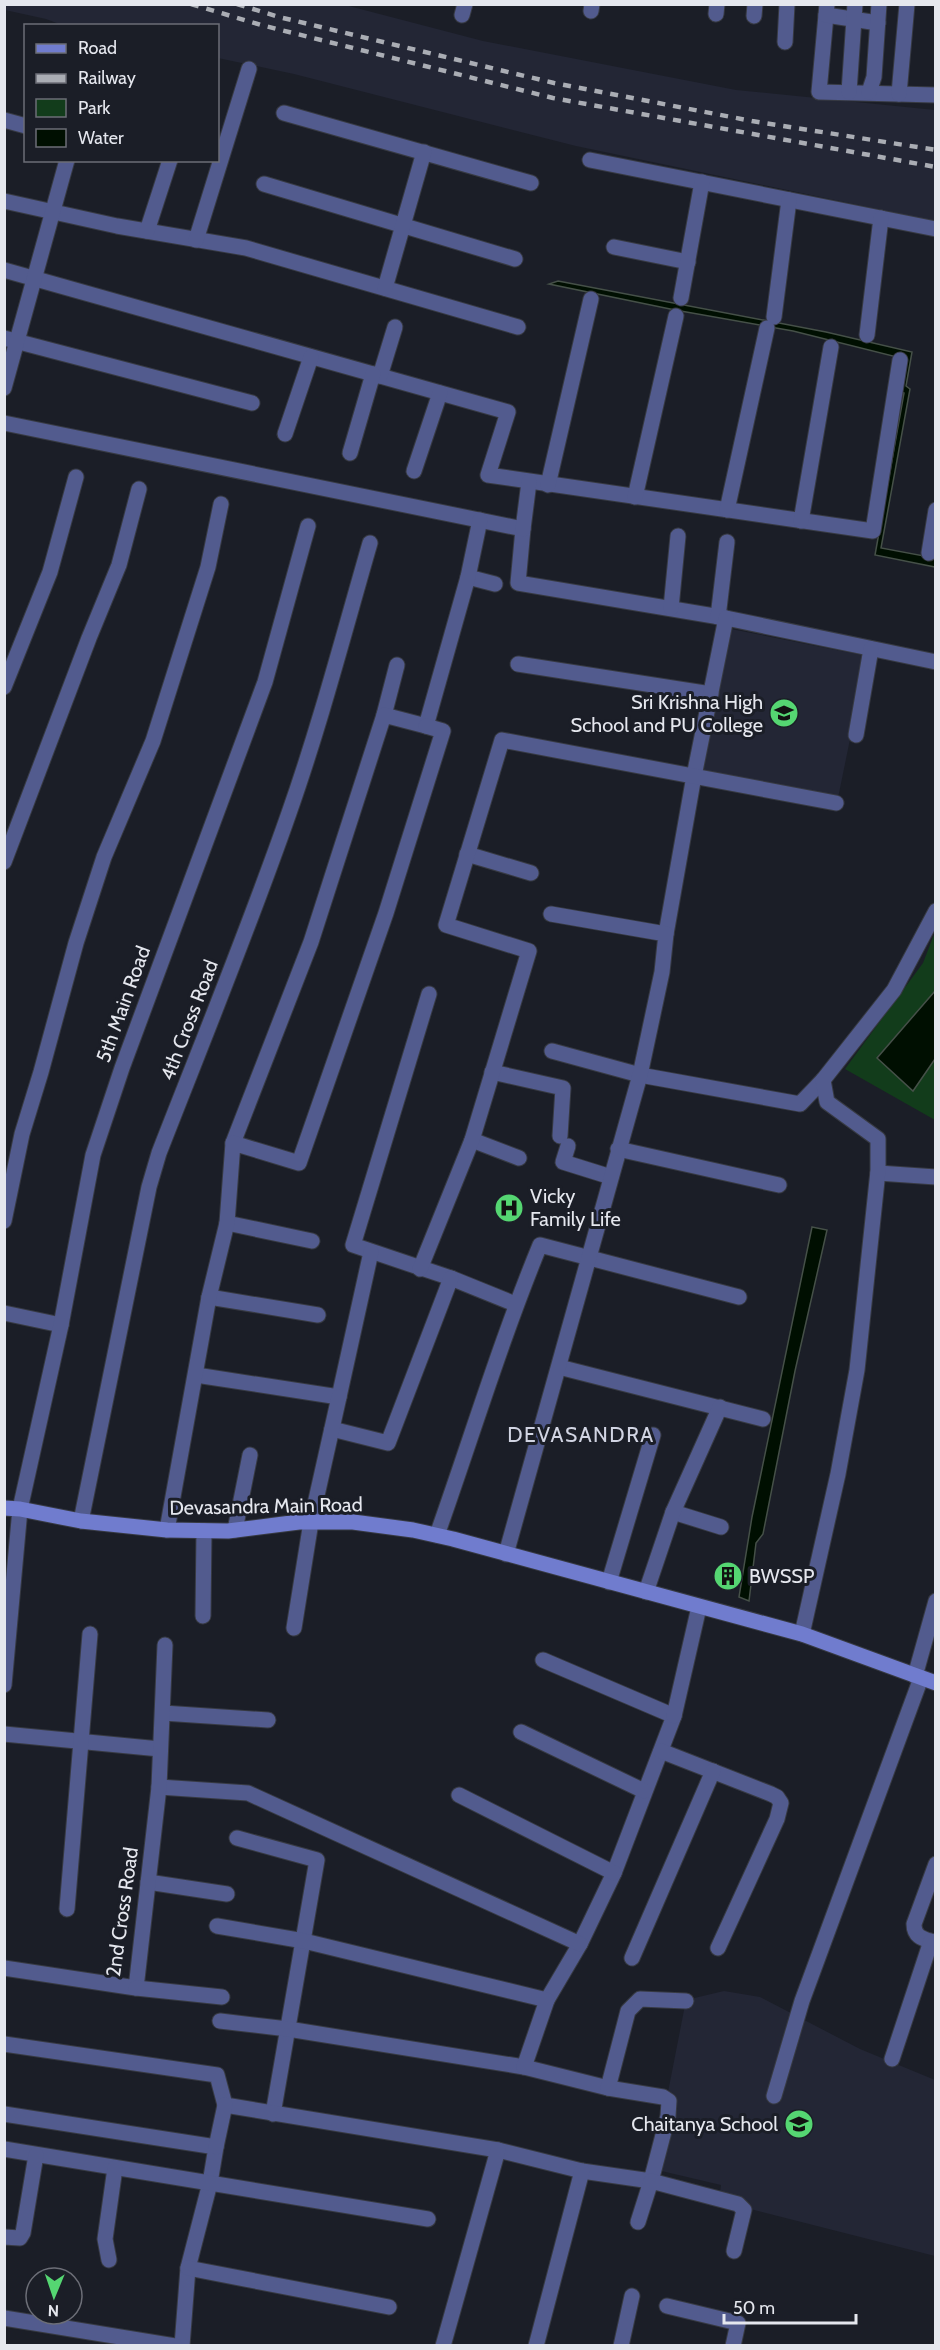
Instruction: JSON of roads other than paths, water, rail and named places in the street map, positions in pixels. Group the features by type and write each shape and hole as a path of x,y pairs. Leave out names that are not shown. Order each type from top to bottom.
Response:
{"main road":[{"name":"Devasandra Main Road","path":"12,1509 81,1521 167,1530 235,1530 310,1522 353,1522 437,1535 802,1634 924,1679"}],"street":[{"path":"785,42 787,4"},
{"path":"869,92 874,77 879,4"},
{"path":"899,94 907,4"},
{"path":"878,23 855,12 827,10 819,92 936,95"},
{"path":"849,92 855,12"},
{"path":"196,240 249,69"},
{"path":"284,113 531,183"},
{"path":"4,120 24,125"},
{"path":"385,288 424,152"},
{"path":"590,160 936,229"},
{"path":"4,388 11,340 34,279 66,162"},
{"path":"147,231 169,162"},
{"path":"681,298 702,182"},
{"path":"264,184 515,259"},
{"path":"727,510 770,322 789,200"},
{"path":"4,201 52,213 246,248 518,327"},
{"path":"867,335 881,218"},
{"path":"614,247 688,262"},
{"path":"4,270 508,412 488,475 873,531 900,360"},
{"path":"548,484 591,298"},
{"path":"635,497 676,315"},
{"path":"350,453 394,327"},
{"path":"11,340 252,403"},
{"path":"801,521 831,348"},
{"path":"285,434 311,357"},
{"path":"414,471 440,393"},
{"path":"4,423 523,529"},
{"path":"4,687 50,572 76,477"},
{"path":"529,482 518,583 671,608 936,662"},
{"path":"4,862 119,565 139,489"},
{"path":"4,1221 22,1134 76,943 104,857 153,741 208,567 221,504"},
{"path":"930,553 936,510"},
{"path":"426,726 468,577 480,520"},
{"name":"5th Main Road","path":"4,1685 12,1509 61,1325 93,1155 122,1068 265,682 308,526"},
{"path":"671,608 678,536"},
{"path":"506,1554 640,1076 662,972 666,934 711,694 722,618 727,542"},
{"name":"4th Cross Road","path":"81,1521 149,1187 159,1153 240,948 290,812 370,543"},
{"path":"468,577 495,584"},
{"path":"856,735 871,649"},
{"path":"167,1530 209,1297 227,1223 233,1143 311,942 384,715 397,664"},
{"path":"518,664 711,694"},
{"path":"233,1143 299,1163 386,913 443,731 384,715"},
{"path":"420,1269 472,1140 530,951 446,925 502,740 836,803"},
{"path":"467,854 531,873"},
{"path":"552,1051 640,1076 800,1104 823,1080 894,990 936,911"},
{"path":"550,914 666,934"},
{"path":"429,994 353,1245 451,1278 515,1304"},
{"path":"492,1072 563,1088 563,1162 611,1177"},
{"path":"802,1634 838,1474 857,1370 878,1173 878,1139 827,1102 823,1080"},
{"path":"472,1140 519,1158"},
{"path":"618,1149 779,1185"},
{"path":"878,1173 936,1177"},
{"path":"227,1223 312,1240"},
{"path":"437,1535 515,1304 540,1245 739,1298"},
{"path":"294,1628 310,1522 370,1252"},
{"path":"332,1429 388,1443 451,1278"},
{"path":"209,1297 318,1315"},
{"path":"4,1313 61,1325"},
{"path":"559,1367 763,1419"},
{"path":"195,1375 339,1397"},
{"path":"646,1592 673,1512 720,1407"},
{"path":"609,1582 653,1435"},
{"path":"235,1530 250,1455"},
{"path":"673,1512 721,1527"},
{"path":"203,1616 204,1531"},
{"path":"774,2096 802,2001 924,1679 936,1601"},
{"path":"524,2067 547,2000 580,1944 614,1873 661,1751 674,1716 699,1607"},
{"path":"67,1910 90,1634"},
{"name":"2nd Cross Road","path":"4,1968 136,1988 159,1787 165,1645"},
{"path":"543,1660 674,1716"},
{"path":"163,1713 268,1720"},
{"path":"521,1732 644,1791"},
{"path":"4,1734 160,1749"},
{"path":"661,1751 771,1794 781,1803 777,1819 718,1948"},
{"path":"632,1958 712,1771"},
{"path":"159,1787 248,1793 580,1944"},
{"path":"459,1796 614,1873"},
{"path":"237,1838 317,1860 273,2114"},
{"path":"892,2059 933,1942 918,1937 914,1931 914,1924 932,1883 936,1864"},
{"path":"148,1882 227,1894"},
{"path":"218,1926 304,1941 547,2000"},
{"path":"136,1988 222,1997"},
{"path":"608,2088 628,2011 640,1999 686,2001"},
{"path":"220,2021 288,2029 524,2067 608,2088 663,2097 669,2101 668,2116 638,2222"},
{"path":"4,2044 217,2075 225,2105 210,2183 188,2268 182,2346"},
{"path":"225,2105 498,2150 582,2171 651,2181 738,2204 744,2210 734,2251"},
{"path":"4,2114 216,2146"},
{"path":"4,2150 428,2219"},
{"path":"443,2346 498,2150"},
{"path":"4,2237 20,2238 23,2234 36,2155"},
{"path":"109,2259 105,2239 115,2168"},
{"path":"536,2346 582,2171"},
{"path":"188,2268 389,2307"},
{"path":"621,2346 632,2296"},
{"path":"667,2306 738,2324 733,2346"},
{"path":"4,2318 175,2346"}],"water":[{"path":"558,281 826,332 912,352 906,386 910,389 881,548 935,558 935,567 875,555 904,393 900,392 905,359 793,331 549,284"},
{"path":"935,991 935,1059 913,1091 877,1058"},
{"path":"812,1227 827,1230 795,1371 763,1534 756,1543 749,1601 739,1597 752,1517"}],"railway":[{"path":"191,4 261,25 553,98 936,167"},
{"path":"237,4 279,17 554,83 752,121 936,150"}],"place":[{"name":"Sri Krishna High School and PU College","path":"784,713"},
{"name":"Vicky Family Life","path":"509,1208"},
{"name":"BWSSP","path":"728,1576"},
{"name":"Chaitanya School","path":"799,2124"}],"district":[{"name":"DEVASANDRA","path":"581,1435"}]}
